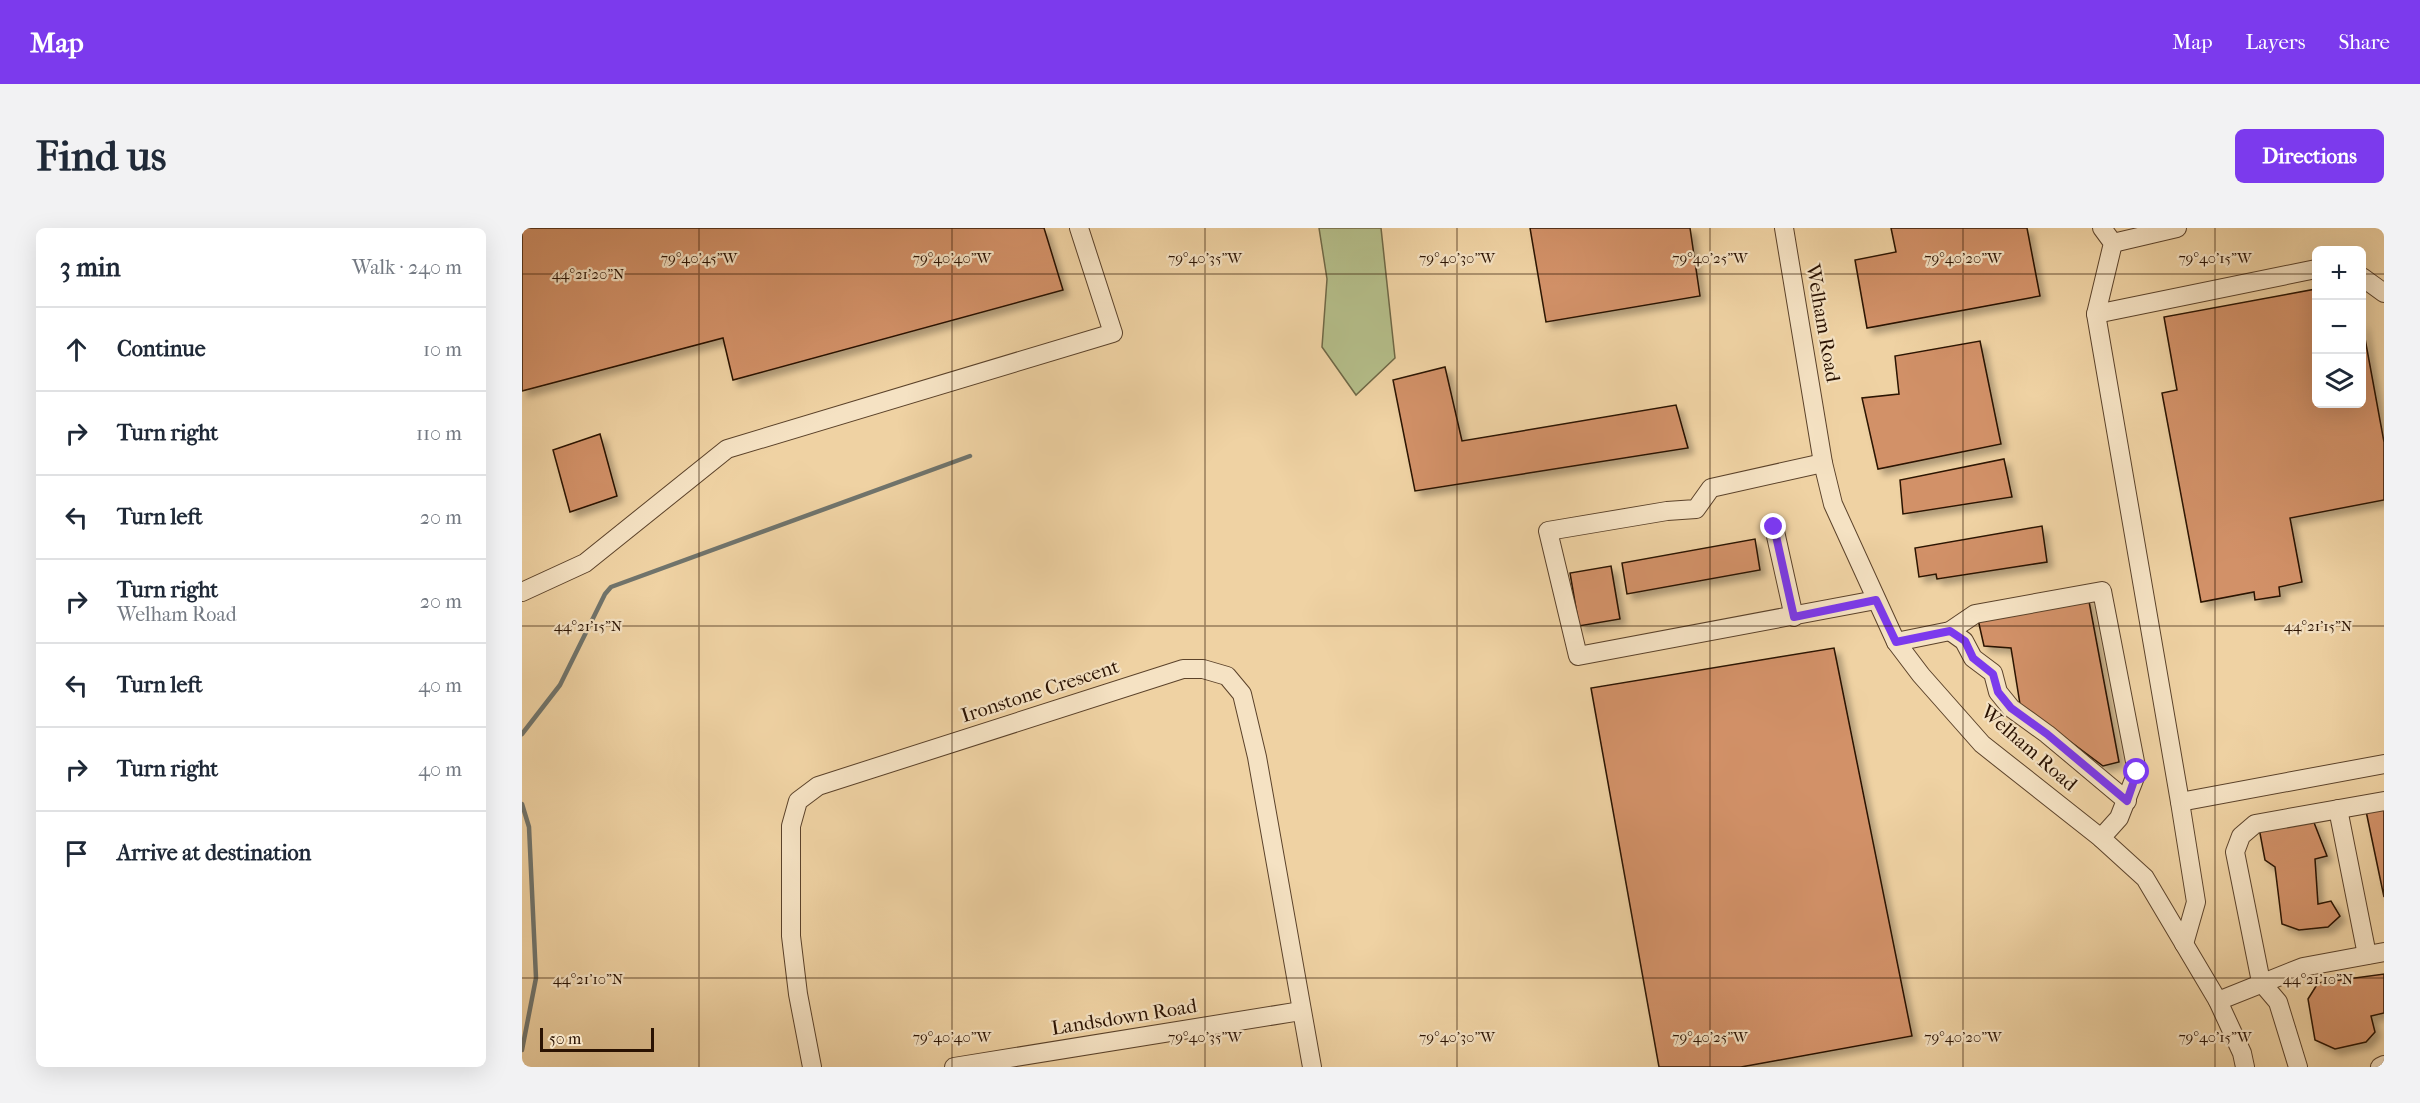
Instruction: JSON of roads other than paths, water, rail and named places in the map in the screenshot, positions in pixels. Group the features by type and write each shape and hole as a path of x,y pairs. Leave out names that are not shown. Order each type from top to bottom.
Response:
{"street":[{"path":"522,592 585,563 727,448 1113,333 1079,228"},
{"name":"Welham Road","path":"1784,228 1822,463 1833,504 1896,642 1921,675 1983,744 2101,838 2145,878 2218,1001 2242,1053 2245,1067"},
{"path":"2102,228 2113,243 2096,314 2196,902 2184,944"},
{"path":"2113,243 2177,228"},
{"path":"2096,314 2312,270"},
{"path":"2366,280 2384,293"},
{"path":"1822,463 1711,488 1696,509 1667,511 1548,531 1578,656 1876,600"},
{"path":"1774,527 1794,617"},
{"path":"1896,642 1950,631 1975,614 2102,591 2137,772 2119,818 2101,838"},
{"path":"1950,631 1965,641 1973,658 1993,674 1998,692 2011,708 2047,734 2127,801"},
{"name":"Ironstone Crescent","path":"812,1067 798,994 791,936 791,826 798,801 818,786 1183,669 1203,669 1227,676 1242,694 1257,757 1312,1067"},
{"path":"2180,802 2384,764"},
{"path":"2298,1067 2278,1002 2261,982 2235,852 2241,836 2255,824 2384,801"},
{"path":"2218,1001 2302,967 2376,953 2338,809"},
{"name":"Landsdown Road","path":"954,1067 1301,1011"}],"waterway":[{"path":"522,734 560,685 605,594 611,587 970,456"},
{"path":"522,804 529,827 536,978 522,1050"}]}
